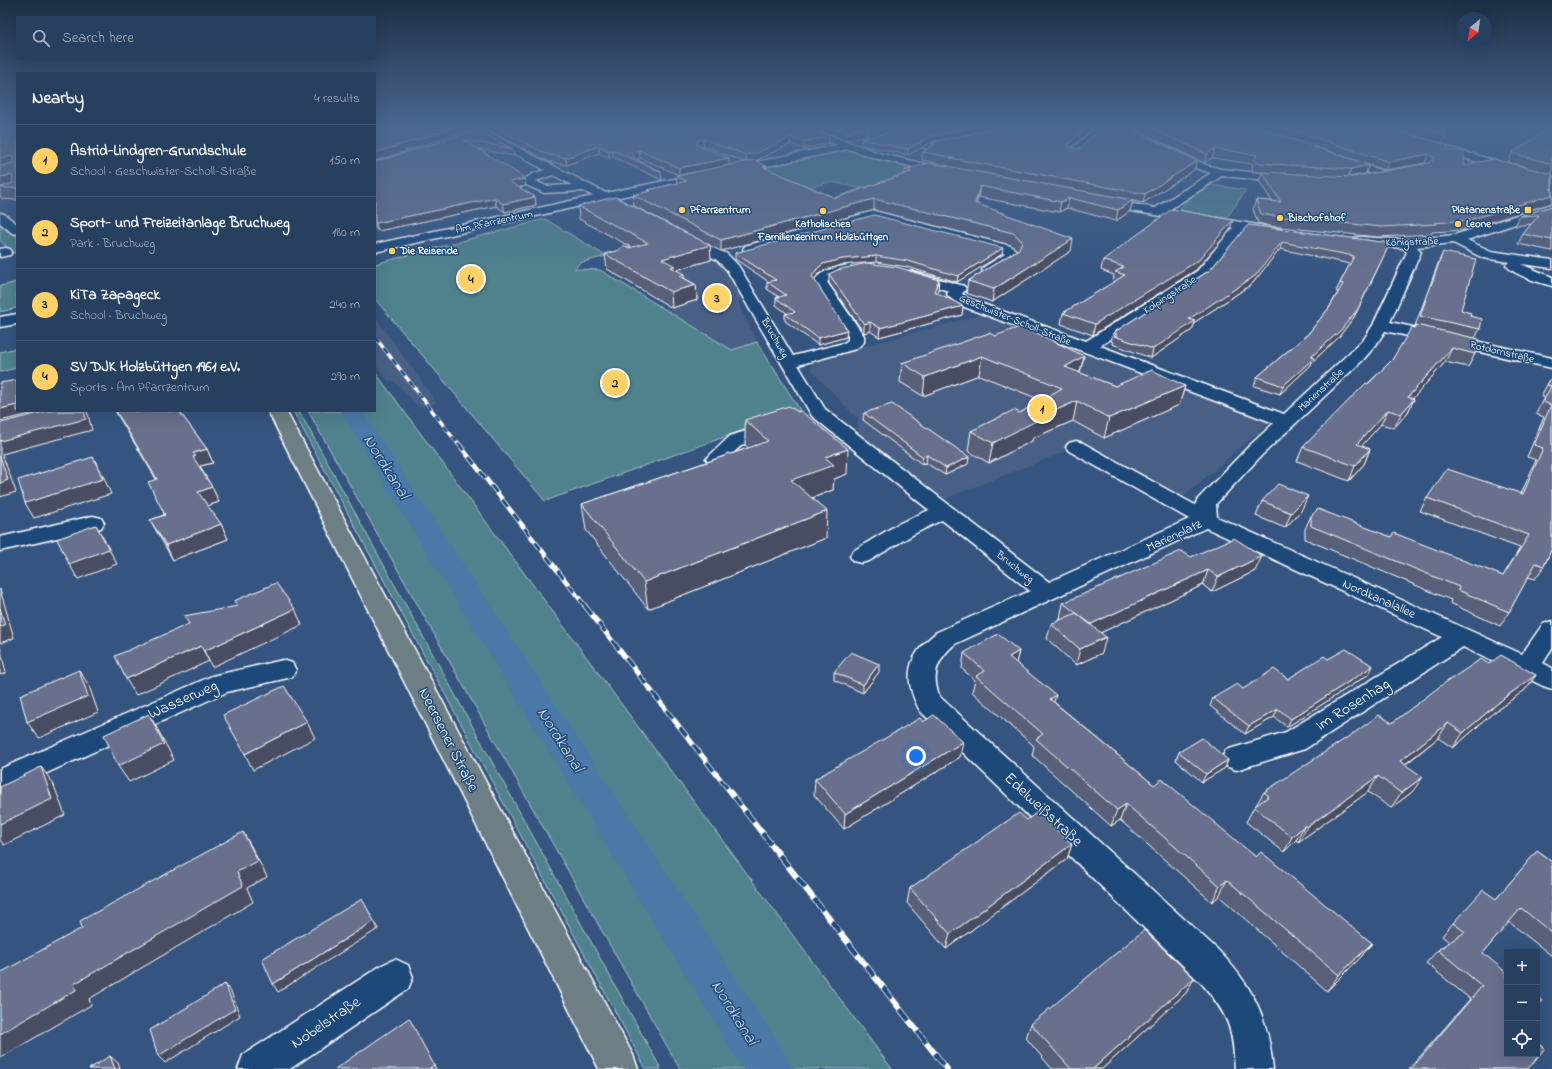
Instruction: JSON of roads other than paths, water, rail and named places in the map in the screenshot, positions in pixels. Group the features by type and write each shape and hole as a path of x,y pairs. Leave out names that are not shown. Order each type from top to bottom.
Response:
{"main road":[{"name":"Neersener Straße","path":"278,412 618,1069"}],"street":[{"path":"534,178 530,180 530,183 544,190 586,187"},
{"path":"568,178 651,221"},
{"path":"672,178 678,181"},
{"name":"Am Pfarrzentrum","path":"376,248 693,178"},
{"path":"1156,212 1211,178"},
{"path":"1277,178 1298,180"},
{"path":"1365,179 1371,178"},
{"path":"1088,200 1241,227 1285,233"},
{"name":"Königstraße","path":"1344,240 1407,244 1455,238 1552,208"},
{"path":"722,257 874,215 999,247 1012,253 1011,256 970,282"},
{"path":"0,217 16,229"},
{"path":"464,217 476,226"},
{"name":"Kolpingstraße","path":"1086,348 1202,274 1241,227"},
{"name":"Bruchweg","path":"671,231 722,257 736,272 788,362 804,417 944,511 1048,593"},
{"path":"1455,238 1480,252 1500,258 1552,264"},
{"name":"Marienstraße","path":"1206,520 1204,503 1370,342 1381,325 1414,252 1407,244"},
{"path":"1500,258 1530,274 1552,282"},
{"path":"788,362 850,346 856,342 856,336 820,282 825,276 831,274 860,267 876,267"},
{"name":"Geschwister-Scholl-Straße","path":"898,271 970,282"},
{"name":"Geschwister-Scholl-Straße","path":"970,282 954,294 960,301 1287,421"},
{"path":"0,322 16,319"},
{"name":"Rotdornstraße","path":"1381,325 1552,363"},
{"path":"716,459 737,440 804,417"},
{"name":"Marienplatz","path":"1076,447 1206,520"},
{"path":"861,556 906,529 944,511"},
{"name":"Marienplatz","path":"1048,593 1206,520"},
{"name":"Nordkanalallee","path":"1206,520 1462,636 1552,679"},
{"path":"0,544 93,523"},
{"name":"Edelweißstraße","path":"1048,593 960,631 939,643 928,655 923,670 923,685 927,699 1010,780 1156,914 1225,982 1236,998 1243,1014 1253,1049 1254,1069"},
{"path":"1527,666 1552,630"},
{"name":"Im Rosenhag","path":"1236,758 1295,741 1462,636"},
{"name":"Wasserweg","path":"0,782 221,683 283,670"},
{"name":"Nobelstraße","path":"257,1069 395,977"}],"waterway":[{"name":"Nordkanal","path":"352,412 769,1069"}],"railway":[{"path":"376,338 458,444"},
{"path":"458,443 586,607"},
{"path":"585,606 746,812"},
{"path":"745,811 947,1069"}],"place":[{"name":"Pfarrzentrum","path":"682,210"},
{"name":"Platanenstraße","path":"1528,210"},
{"name":"Katholisches Familienzentrum Holzbüttgen","path":"823,211"},
{"name":"Bischofshof","path":"1280,218"},
{"name":"Leone","path":"1458,224"},
{"name":"Die Reisende","path":"392,251"},
{"name":"SV DJK Holzbüttgen 1961 e.V.","path":"471,279"},
{"name":"KiTa Zapageck","path":"717,298"},
{"name":"Sport- und Freizeitanlage Bruchweg","path":"615,383"},
{"name":"Astrid-Lindgren-Grundschule","path":"1042,409"}]}
